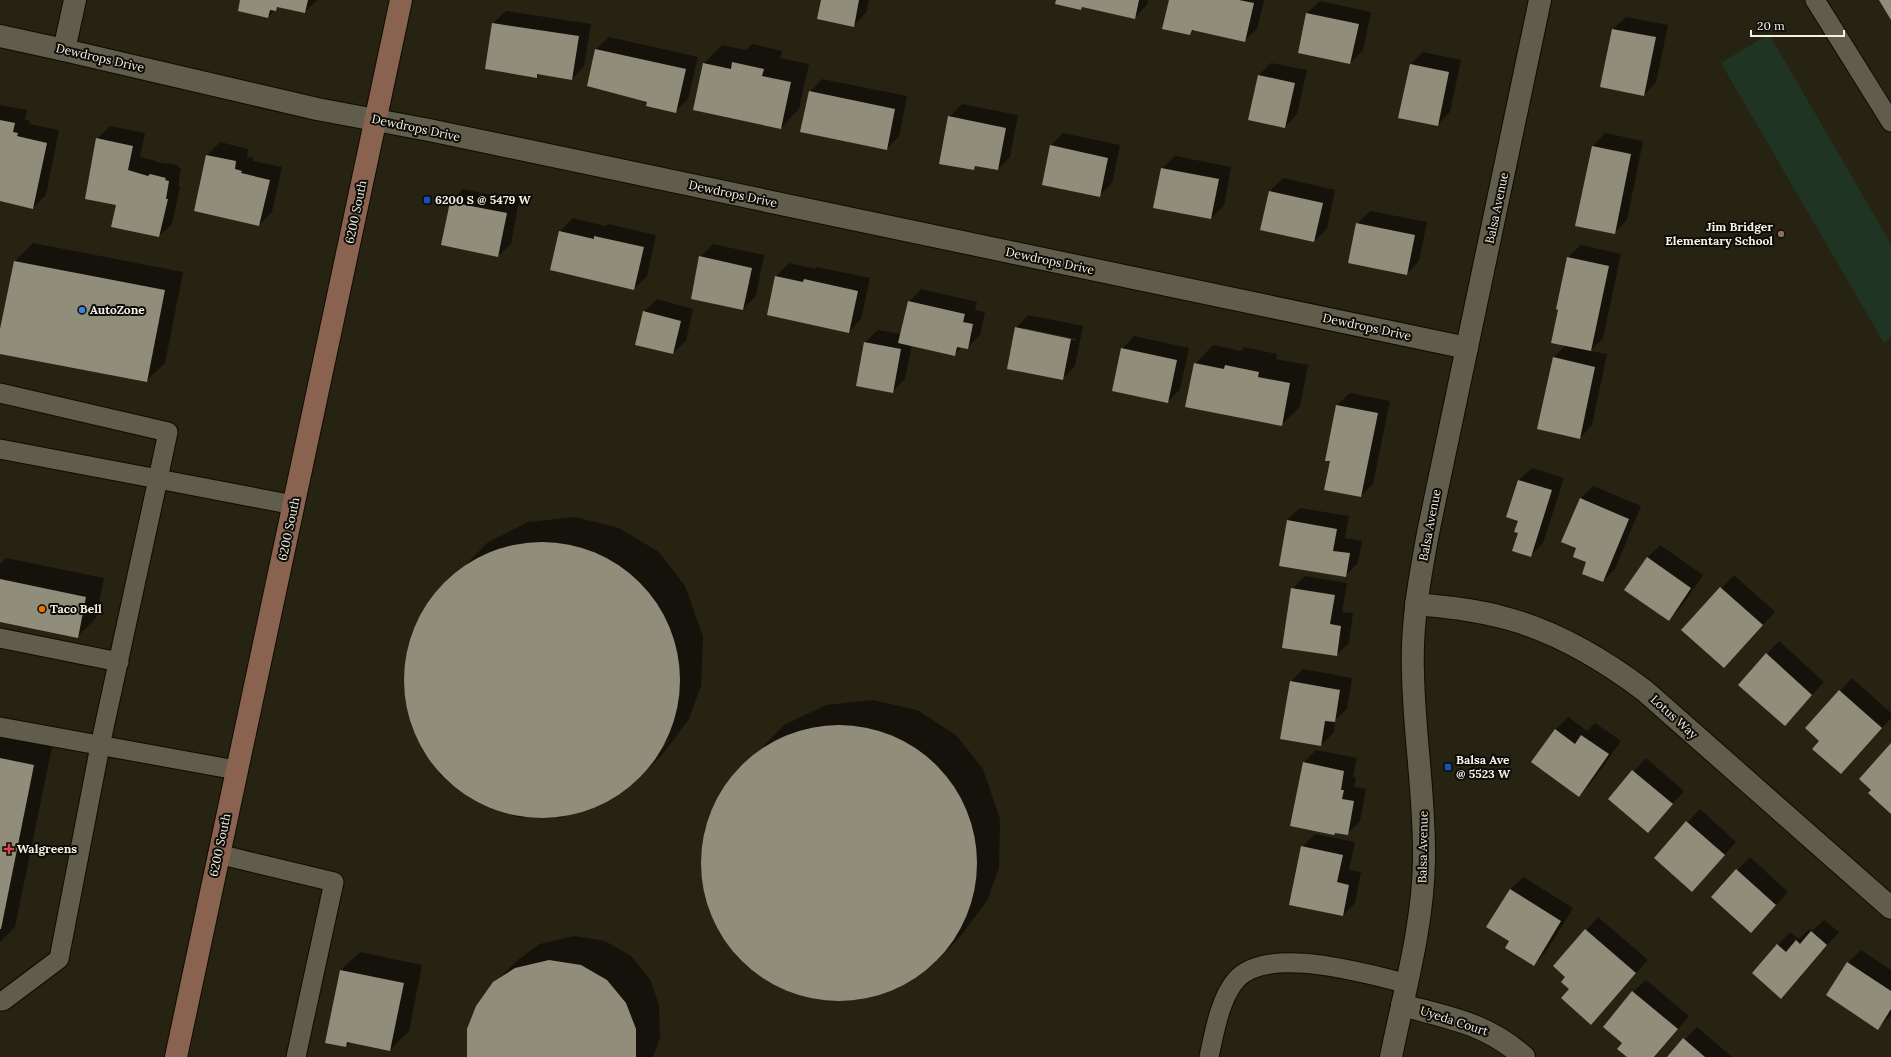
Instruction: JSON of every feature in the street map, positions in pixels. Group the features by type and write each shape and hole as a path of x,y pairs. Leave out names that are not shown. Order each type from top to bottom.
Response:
{"main road":[{"name":"6200 South","path":"176,1057 401,0"}],"street":[{"path":"64,50 75,0"},
{"name":"Balsa Avenue","path":"1391,1057 1419,918 1424,862 1423,789 1412,671 1416,604 1429,528 1540,0"},
{"name":"Dewdrops Drive","path":"0,36 317,109 376,119 1467,348"},
{"name":"Lotus Way","path":"1416,604 1457,608 1509,619 1568,642 1621,672 1645,691 1891,908"},
{"name":"Uyeda Court","path":"1402,1005 1481,1028 1508,1043 1524,1057"}],"lane":[{"path":"1815,0 1891,122"},
{"path":"0,393 168,432 100,746 59,960 3,1001 0,1001"},
{"path":"0,449 294,505"},
{"path":"0,638 119,662"},
{"path":"0,727 236,770"},
{"path":"218,854 334,882 296,1057"},
{"path":"1209,1057 1227,993 1236,980 1248,971 1262,966 1286,963 1308,963 1406,983"}],"green space":[{"path":"1769,34 1891,244 1891,338 1884,343 1721,63"}],"building":[{"path":"240,0 308,0 305,13 277,7 276,11 270,10 268,18 238,11"},
{"path":"821,0 859,0 854,27 817,19"},
{"path":"1056,0 1139,0 1135,19 1082,7 1081,10 1055,4"},
{"path":"1169,0 1239,0 1254,3 1245,42 1192,30 1190,35 1162,29"},
{"path":"1879,0 1891,0 1891,20"},
{"path":"1306,13 1359,24 1350,64 1298,53"},
{"path":"492,23 579,36 572,80 537,74 537,78 485,69"},
{"path":"1612,29 1656,37 1644,96 1600,87"},
{"path":"595,49 686,69 676,113 646,106 647,102 587,86"},
{"path":"732,62 764,69 762,76 791,82 781,129 693,110 703,63 731,69"},
{"path":"1410,64 1449,72 1438,126 1398,118"},
{"path":"1258,75 1295,83 1285,128 1248,120"},
{"path":"809,91 895,109 887,150 800,132"},
{"path":"948,116 1006,128 998,170 975,166 974,170 939,164"},
{"path":"0,120 15,123 13,132 18,133 17,136 47,143 33,209 0,201"},
{"path":"96,138 133,146 128,170 148,176 150,174 166,178 165,180 169,181 166,199 168,199 159,237 111,227 116,205 85,199"},
{"path":"1050,145 1108,158 1100,197 1042,185"},
{"path":"1592,146 1631,154 1615,234 1575,226"},
{"path":"206,155 236,161 235,169 242,171 241,173 270,180 259,226 194,211"},
{"path":"1161,168 1219,179 1211,219 1153,208"},
{"path":"1269,191 1323,203 1314,242 1260,230"},
{"path":"450,202 507,213 498,257 441,245"},
{"path":"1356,223 1415,235 1407,275 1348,263"},
{"path":"559,231 594,239 594,236 644,247 634,290 550,270"},
{"path":"699,256 752,268 743,310 691,299"},
{"path":"1567,257 1609,266 1591,351 1551,343 1558,310 1556,309"},
{"name":"AutoZone","path":"14,261 165,290 147,382 0,354 0,329"},
{"path":"775,276 803,282 804,279 858,291 849,333 767,315"},
{"path":"908,301 965,314 963,322 973,324 968,349 957,347 955,356 898,343"},
{"path":"643,311 681,321 673,354 635,345"},
{"path":"1015,327 1071,339 1063,380 1007,369"},
{"path":"864,342 901,349 893,393 856,386"},
{"path":"1121,348 1177,360 1168,403 1112,391"},
{"path":"1553,357 1595,367 1580,439 1537,429"},
{"path":"1194,363 1224,369 1225,365 1259,372 1258,377 1290,383 1282,426 1185,407"},
{"path":"1336,405 1378,413 1361,497 1324,490 1330,461 1325,461"},
{"path":"1518,480 1552,490 1531,557 1512,551 1518,533 1514,532 1518,521 1506,517"},
{"path":"1580,498 1629,519 1603,582 1582,574 1586,562 1573,557 1576,548 1561,542"},
{"path":"1287,520 1337,529 1333,551 1350,553 1346,577 1279,566"},
{"path":"542,542 569,545 595,552 619,565 640,582 657,603 670,627 677,653 680,680 677,707 670,733 657,757 640,778 619,795 595,808 569,815 542,818 515,815 489,808 465,795 444,778 427,757 414,733 407,707 404,680 407,653 414,627 427,603 444,582 465,565 489,552 515,545"},
{"path":"1647,557 1691,588 1669,621 1624,590"},
{"name":"Taco Bell","path":"0,579 86,597 78,638 0,622"},
{"path":"1720,587 1763,625 1724,668 1681,630"},
{"path":"1291,588 1335,595 1330,624 1341,626 1337,656 1282,648"},
{"path":"1766,653 1812,695 1785,726 1738,685"},
{"path":"1290,681 1340,690 1335,722 1325,721 1321,746 1280,739"},
{"path":"1839,690 1882,728 1841,774 1812,749 1819,741 1805,728"},
{"path":"839,725 866,728 892,735 916,748 937,765 954,786 967,810 974,836 977,863 974,890 967,916 954,940 937,961 916,978 892,991 866,998 839,1001 812,998 786,991 762,978 741,961 724,940 711,916 704,890 701,863 704,836 711,810 724,786 741,765 762,748 786,735 812,728"},
{"path":"1555,729 1575,744 1581,735 1609,754 1579,797 1531,762"},
{"path":"1891,743 1891,814 1868,793 1871,790 1859,779"},
{"name":"Walgreens","path":"0,758 34,765 1,929 0,929"},
{"path":"1303,762 1344,771 1341,790 1344,790 1342,799 1354,801 1348,835 1335,833 1334,835 1290,826"},
{"path":"1632,770 1673,804 1648,833 1608,799"},
{"path":"1686,821 1725,855 1692,892 1654,858"},
{"path":"1301,846 1343,855 1337,882 1349,885 1343,916 1289,905"},
{"path":"1736,869 1776,905 1751,933 1711,897"},
{"path":"1510,889 1561,921 1534,966 1505,948 1509,941 1486,927"},
{"path":"1585,929 1636,973 1591,1025 1561,998 1569,989 1561,982 1565,977 1553,966"},
{"path":"1811,931 1827,945 1781,999 1752,973 1777,944 1786,952 1796,940 1800,944"},
{"path":"549,960 581,965 607,980 626,1003 636,1029 636,1057 467,1057 467,1029 476,1006 493,982 515,968"},
{"path":"1847,962 1891,991 1891,1009 1878,1030 1826,995"},
{"path":"340,970 404,983 390,1051 347,1042 346,1047 325,1043"},
{"path":"1632,991 1678,1029 1654,1057 1627,1057 1617,1049 1622,1043 1603,1027"},
{"path":"1683,1038 1705,1057 1667,1057"}],"place":[{"name":"6200 S @ 5479 W","path":"427,200"},
{"name":"Jim Bridger Elementary School","path":"1781,234"},
{"name":"AutoZone","path":"82,310"},
{"name":"Taco Bell","path":"42,609"},
{"name":"Balsa Ave @ 5523 W","path":"1448,767"},
{"name":"Walgreens","path":"9,849"}]}
